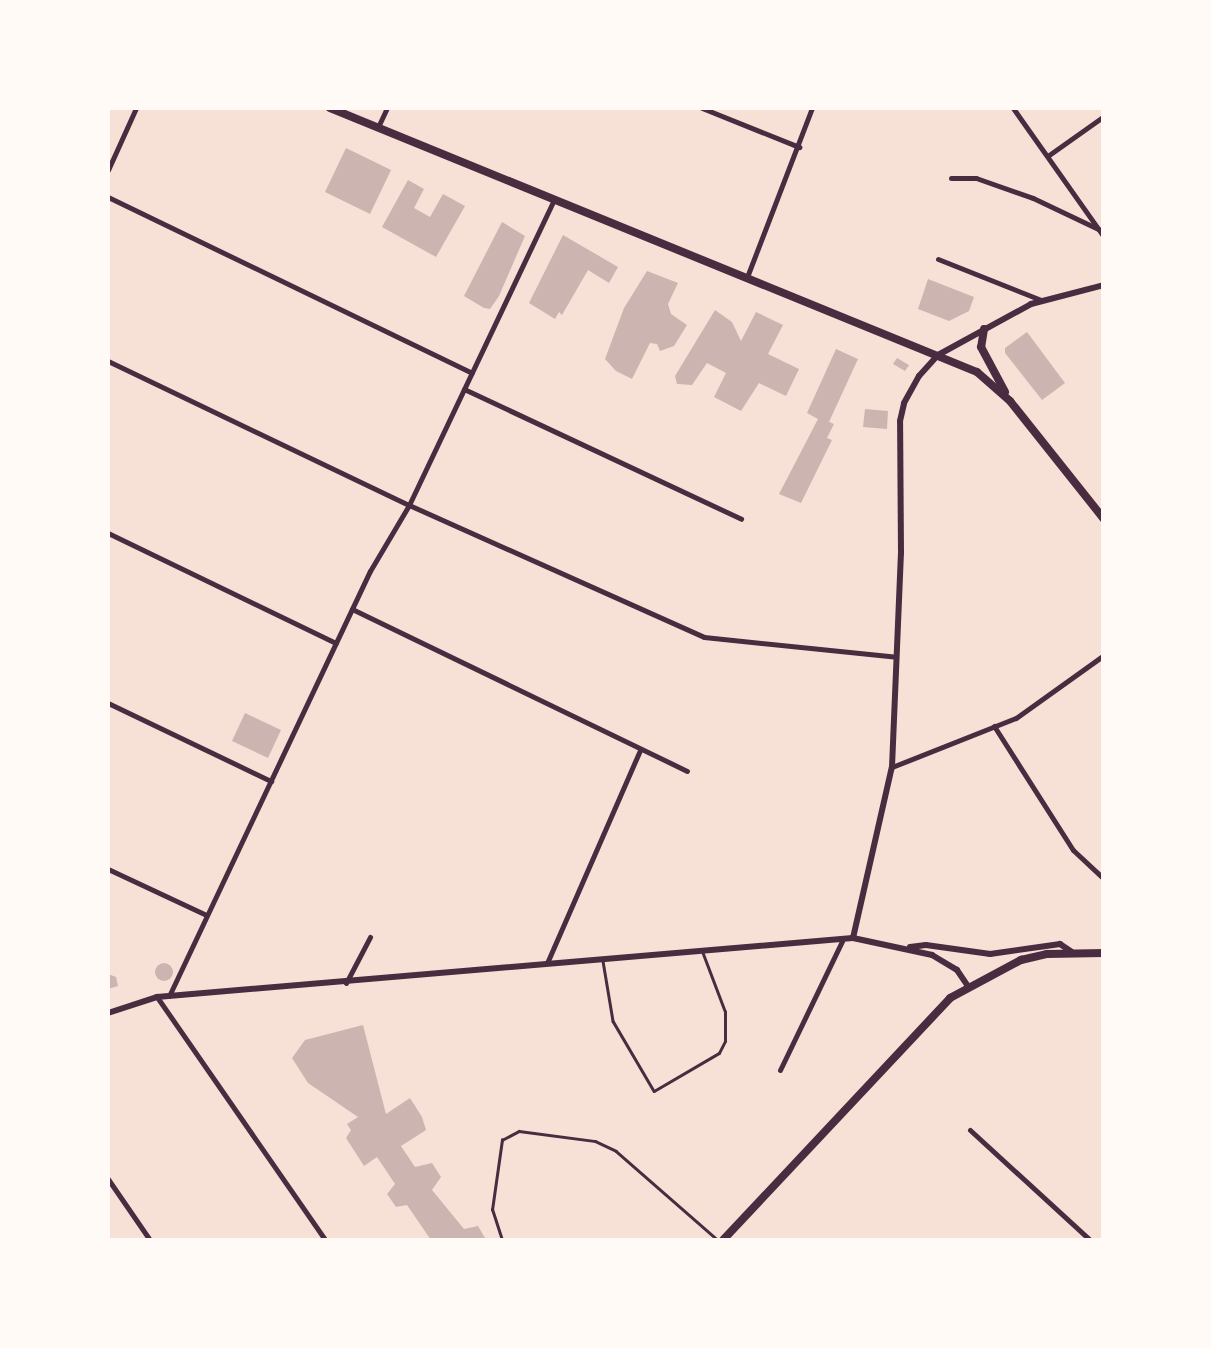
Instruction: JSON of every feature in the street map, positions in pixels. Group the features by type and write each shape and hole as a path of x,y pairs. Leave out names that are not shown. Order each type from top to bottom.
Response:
{"main road":[{"path":"330,108 938,355 976,372 1010,400"},
{"path":"984,329 980,347 1010,400 1104,519"},
{"path":"721,1240 934,1012 967,985 1021,960 1072,952 1104,953"}],"street":[{"path":"108,170 136,108"},
{"path":"378,127 386,108"},
{"path":"702,108 799,147"},
{"path":"747,277 812,108"},
{"path":"1014,108 1102,233"},
{"path":"1049,155 1104,116"},
{"path":"951,178 976,178 1102,233"},
{"path":"108,197 472,373"},
{"path":"169,996 352,608 409,505 554,198"},
{"path":"938,259 1041,300"},
{"path":"852,938 892,767 902,553 900,421 910,390 938,355 984,329 1041,300 1104,286"},
{"path":"108,361 409,505 704,637 896,658"},
{"path":"464,389 741,520"},
{"path":"108,533 336,643"},
{"path":"352,608 687,771"},
{"path":"892,767 1016,718 1104,654"},
{"path":"108,704 270,782"},
{"path":"994,726 1073,850 1104,879"},
{"path":"547,963 640,750"},
{"path":"108,869 206,915"},
{"path":"346,984 370,938"},
{"path":"108,1013 157,997 346,984 852,938 908,947 946,961 967,985"},
{"path":"780,1070 842,941"},
{"path":"908,947 926,944 990,954 1060,944 1072,952"},
{"path":"157,997 325,1240"},
{"path":"970,1130 1090,1240"},
{"path":"108,1180 150,1240"}],"lane":[{"path":"602,961 613,1021 654,1091 718,1053 725,1041 725,1012 703,952"},
{"path":"502,1240 492,1220 502,1140 520,1131 595,1142 616,1150 721,1240"}],"building":[{"path":"346,148 391,170 370,214 325,192"},
{"path":"408,180 424,189 414,208 430,217 443,194 465,206 436,257 382,227"},
{"path":"502,222 525,236 499,296 490,309 484,308 464,296"},
{"path":"563,235 618,267 609,283 588,270 562,315 559,312 555,319 529,303"},
{"path":"647,271 678,283 668,304 671,314 687,325 674,346 660,351 657,344 650,343 632,379 616,371 605,359 624,308"},
{"path":"928,279 974,297 969,311 949,321 918,309"},
{"path":"715,310 732,322 741,341 756,312 783,325 768,354 799,369 786,396 759,383 741,411 714,397 726,373 707,363 692,385 677,384 675,376"},
{"path":"1027,332 1065,383 1042,400 1005,353 1005,348"},
{"path":"836,349 858,359 829,422 834,424 827,438 832,440 801,503 779,494 818,419 807,413"},
{"path":"897,358 909,365 905,371 893,364"},
{"path":"865,409 888,411 887,429 863,427"},
{"path":"245,713 281,730 268,758 232,741"},
{"path":"164,963 173,972 164,981 155,972"},
{"path":"108,974 116,977 118,986 108,989"},
{"path":"363,1025 386,1114 410,1098 422,1117 426,1130 401,1146 415,1167 432,1163 441,1177 432,1190 464,1229 478,1226 485,1238 431,1240 407,1205 396,1207 387,1194 395,1184 377,1157 364,1166 346,1138 351,1130 347,1124 358,1117 308,1083 292,1058 305,1040"}]}
